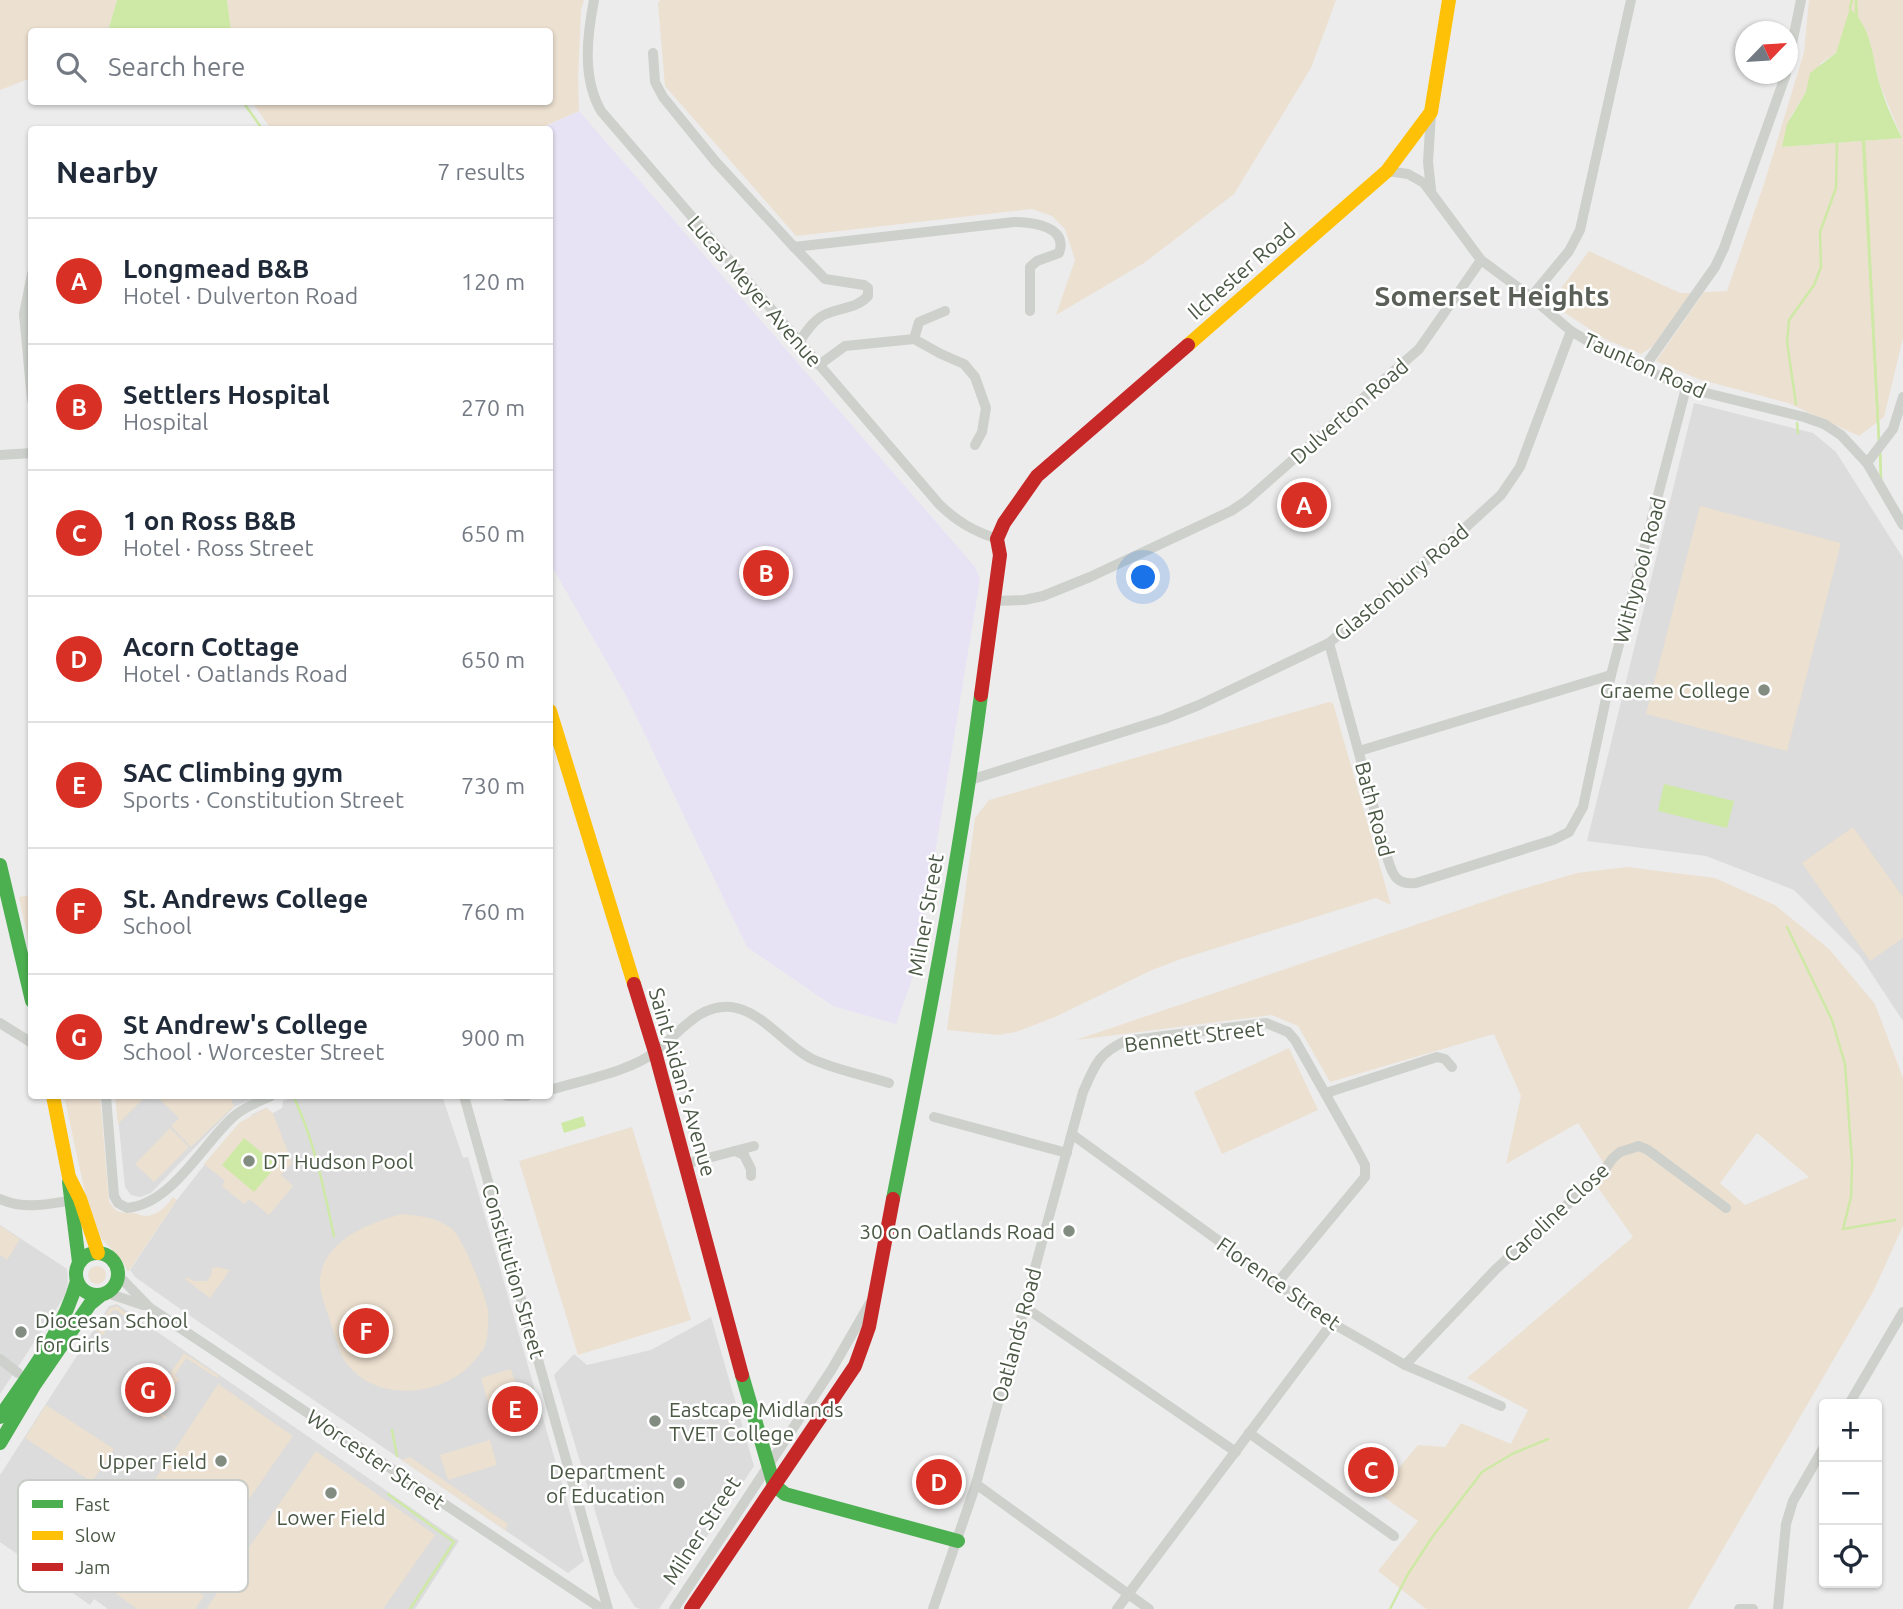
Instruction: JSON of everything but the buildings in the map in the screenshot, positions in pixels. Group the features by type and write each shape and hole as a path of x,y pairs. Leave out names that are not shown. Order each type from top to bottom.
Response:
{"street":[{"name":"Lucas Meyer Avenue","path":"594,0 588,64 592,95 601,111 939,504 953,518 972,530 998,539"},
{"name":"Ilchester Road","path":"998,539 1013,507 1037,476 1387,172 1431,112 1449,0"},
{"path":"1531,297 1569,251 1580,230 1631,0"},
{"path":"1797,21 1801,0"},
{"path":"653,53 655,82 663,97 715,161 825,279 864,285 869,292 863,302 856,306 826,314 818,319 799,342"},
{"path":"1643,369 1702,288 1720,258 1782,84"},
{"path":"1431,112 1428,162 1431,190"},
{"name":"Taunton Road","path":"1387,172 1416,177 1431,190 1481,260 1571,331 1601,349 1686,388 1824,424 1841,435 1867,464 1903,525"},
{"path":"794,247 1014,222 1049,228 1060,238 1061,249 1059,253 1037,261 1030,267 1030,311"},
{"name":"Dulverton Road","path":"993,601 1024,600 1090,578 1231,511 1246,501 1419,349 1481,260"},
{"path":"28,294 24,314 28,357"},
{"path":"914,339 919,322 945,312"},
{"name":"Glastonbury Road","path":"970,780 1164,719 1329,643 1501,495 1520,467 1571,331"},
{"path":"819,365 845,346 914,339 964,364 975,377 986,408 985,421 975,445"},
{"name":"Withypool Road","path":"1569,832 1583,807 1611,675 1686,388"},
{"path":"1867,464 1892,429 1903,397"},
{"path":"0,455 28,453"},
{"name":"Milner Street","path":"691,1609 859,1361 870,1330 874,1295 934,989 970,780 999,555 998,539"},
{"name":"Bath Road","path":"1329,643 1388,860 1398,881 1405,884 1416,883 1553,840 1569,832"},
{"path":"1359,751 1611,675"},
{"name":"Saint Aidan's Avenue","path":"553,721 655,1052 774,1485"},
{"path":"0,865 5,911 28,988"},
{"path":"553,1089 634,1064 655,1052 704,1011 720,1007 734,1007 747,1012 813,1059 889,1083"},
{"path":"0,1023 28,1040"},
{"name":"Bennett Street","path":"1096,1061 1108,1049 1125,1041 1266,1023 1277,1027 1295,1040 1365,1165 1365,1177 1278,1282"},
{"path":"1326,1093 1437,1057 1445,1059 1452,1067"},
{"name":"Oatlands Road","path":"933,1609 976,1484 1083,1092 1096,1061"},
{"path":"0,1417 75,1294 76,1269 79,1262 74,1200 54,1099"},
{"path":"106,1099 114,1196 118,1203 127,1208 142,1205 163,1193 233,1117 265,1099"},
{"name":"Constitution Street","path":"465,1099 608,1609"},
{"path":"934,1117 1067,1153"},
{"name":"Florence Street","path":"1073,1135 1332,1322 1405,1365 1501,1406"},
{"path":"685,1164 754,1146"},
{"name":"Caroline Close","path":"1405,1365 1496,1269 1602,1173 1620,1152 1639,1146 1648,1150 1726,1208"},
{"path":"734,1151 744,1155 751,1169 751,1176"},
{"path":"0,1199 28,1207 74,1200"},
{"path":"74,1200 98,1253"},
{"path":"0,1443 90,1304 116,1283 118,1276 111,1258 98,1253 90,1254 79,1262"},
{"name":"Worcester Street","path":"118,1276 150,1308 601,1609"},
{"path":"77,1281 87,1293 104,1294"},
{"name":"Worcester Street","path":"104,1294 150,1308"},
{"name":"Milner Street","path":"674,1609 832,1368 874,1295"},
{"path":"1023,1306 1236,1452"},
{"path":"1852,1399 1903,1312"},
{"path":"1116,1609 1332,1322"},
{"path":"0,1359 18,1373"},
{"path":"1249,1433 1394,1536"},
{"path":"1778,1609 1786,1524 1793,1501 1819,1456"},
{"path":"976,1484 1149,1609"},
{"path":"774,1485 785,1494 958,1541"},
{"path":"1739,1609 1753,1609"}],"shaded area":[{"path":"0,0 117,0 109,28 28,28 28,79 0,90"},
{"path":"117,0 227,0 231,28 109,28"},
{"path":"227,0 584,0 581,10 579,111 545,126 269,126 254,105 553,105 553,28 231,28"},
{"path":"660,0 1336,0 1311,68 1234,194 1144,263 1056,315 1075,260 1065,229 1052,216 1032,209 796,236 665,86 658,3"},
{"path":"1809,0 1903,0 1903,338 1884,417 1859,436 1788,403 1698,379 1656,361 1704,292 1727,291 1765,181 1794,84 1798,84 1798,72 1804,52","holes":["1869,38 1880,85 1902,138 1783,147 1791,116 1821,63 1836,53 1840,41"]},
{"path":"1850,8 1868,36 1883,94 1902,138 1782,147 1787,124 1806,92 1810,73 1836,53"},
{"path":"579,111 975,567 980,579 916,968 896,1024 833,1006 747,947 627,697 553,568 553,126 547,126"},
{"path":"1589,251 1680,293 1691,293 1653,346 1641,354 1605,339 1550,303"},
{"name":"Graeme College","path":"1694,403 1813,433 1836,452 1903,558 1903,1021 1860,956 1794,890 1706,856 1587,841"},
{"path":"1700,506 1841,543 1787,751 1646,714"},
{"path":"1333,703 1391,905 1376,898 1181,959 1016,1032 998,1035 947,1030 975,818 989,800"},
{"path":"1664,784 1734,801 1727,828 1658,811"},
{"path":"1853,827 1903,897 1903,938 1870,961 1802,863"},
{"path":"1627,867 1715,878 1775,905 1829,949 1875,1004 1903,1078 1903,1226 1873,1292 1688,1609 1426,1609 1378,1571 1418,1521 1378,1493 1418,1445 1445,1447 1461,1423 1511,1444 1528,1410 1467,1378 1633,1237 1596,1185 1610,1173 1578,1123 1506,1164 1521,1096 1494,1034 1330,1082 1298,1026 1272,1015 1076,1040 1512,892 1577,873","holes":["1757,1133 1809,1177 1745,1205 1720,1183"]},
{"path":"28,896 28,940 19,897"},
{"path":"1289,1048 1318,1110 1222,1154 1194,1092"},
{"path":"65,1099 100,1099 109,1201 116,1210 149,1216 161,1210 173,1197 177,1200 128,1272 122,1260 98,1235 90,1215"},
{"path":"115,1099 143,1099 118,1124"},
{"path":"116,1099 251,1099 234,1107 151,1193 140,1197 131,1195 125,1187"},
{"path":"159,1099 231,1099 234,1106 191,1147 171,1126 179,1118"},
{"path":"443,1099 463,1158 468,1157 584,1561 568,1573 199,1322 135,1277 130,1270 205,1164 253,1114 266,1108 273,1113 282,1108 283,1101"},
{"name":"DT Hudson Pool","path":"266,1108 273,1113 292,1163 281,1175 293,1186 269,1215 249,1199 244,1204 222,1186 225,1181 204,1164 239,1123"},
{"path":"583,1116 586,1126 564,1133 561,1123"},
{"path":"632,1127 691,1320 578,1355 519,1161"},
{"path":"170,1128 189,1147 154,1182 135,1164"},
{"path":"244,1138 277,1165 254,1192 222,1165"},
{"path":"402,1214 434,1220 457,1234 483,1293 488,1315 484,1348 460,1374 425,1389 406,1391 387,1389 354,1372 340,1352 320,1284 323,1265 339,1243 376,1222"},
{"name":"Diocesan School for Girls","path":"0,1225 67,1269 68,1283 66,1294 0,1394"},
{"path":"0,1226 20,1239 7,1260 0,1255"},
{"path":"97,1266 103,1269 106,1275 103,1281 97,1284 91,1281 88,1275 91,1269"},
{"path":"212,1268 230,1270 210,1298 185,1279 207,1281"},
{"path":"117,1304 459,1541 415,1609 108,1609 94,1599 90,1605 71,1592 248,1592 248,1480 18,1480 18,1555 0,1542 0,1475 109,1306"},
{"path":"117,1306 133,1318 131,1321 116,1310 112,1311 101,1329 106,1333 103,1335 96,1330 110,1308"},
{"name":"Eastcape Midlands TVET College","path":"711,1317 754,1466 659,1609 640,1609 635,1607 614,1574 554,1375 574,1354 587,1365 651,1350"},
{"path":"184,1353 219,1376 217,1378 186,1358 175,1375 179,1379 174,1386 166,1380"},
{"path":"511,1369 520,1398 489,1406 481,1378"},
{"path":"164,1383 172,1389 168,1394 164,1392 153,1407 167,1417 165,1419 148,1407"},
{"name":"Upper Field","path":"218,1384 293,1436 248,1500 248,1480 155,1480"},
{"path":"46,1405 114,1449 93,1480 89,1480 25,1438"},
{"path":"490,1440 497,1465 448,1480 440,1455"},
{"name":"Lower Field","path":"316,1451 435,1535 383,1609 206,1609 218,1592 248,1592 248,1549"},
{"path":"410,1457 508,1524 505,1530 402,1460"},
{"path":"114,1592 198,1592 204,1596 195,1609 137,1609"}],"waterway":[{"path":"1850,8 1852,0"},
{"path":"1856,0 1857,18"},
{"path":"1856,0 1856,15"},
{"path":"245,105 260,126"},
{"path":"1864,140 1879,441"},
{"path":"1863,141 1879,442"},
{"path":"1796,404 1787,342 1789,320 1814,285 1821,267 1820,232 1836,188 1837,143"},
{"path":"1797,423 1798,433"},
{"path":"1880,451 1881,479"},
{"path":"1880,452 1881,480"},
{"path":"1787,927 1832,1020 1845,1064 1852,1163 1851,1197 1843,1229 1895,1220"},
{"path":"295,1100 323,1184 334,1236"},
{"path":"392,1430 397,1456"},
{"path":"1390,1609 1408,1574 1433,1536 1482,1472 1512,1454 1548,1439"},
{"path":"388,1494 454,1542 410,1609"}],"traffic: fast":[{"path":"893,1199 930,1011 981,695"},
{"path":"0,865 28,984"},
{"path":"69,1182 79,1262"},
{"path":"97,1253 112,1259 118,1274 112,1289 97,1295 82,1289 76,1274 82,1259 97,1253"},
{"path":"0,1417 54,1335 77,1281"},
{"path":"0,1443 35,1384 90,1304 101,1295"},
{"path":"742,1375 774,1485 785,1494 958,1541"}],"traffic: slow":[{"path":"1188,345 1387,171 1431,112 1449,0"},
{"path":"553,721 634,984"},
{"path":"54,1099 69,1177 80,1199 98,1253"}],"traffic: jam":[{"path":"981,695 1000,555 997,539 1004,523 1037,476 1188,345"},
{"path":"634,984 655,1052 742,1375"},
{"path":"691,1609 855,1366 869,1327 893,1199"}],"place":[{"name":"Longmead B&B","path":"1304,505"},
{"name":"Settlers Hospital","path":"766,573"},
{"name":"Graeme College","path":"1764,690"},
{"name":"DT Hudson Pool","path":"249,1161"},
{"name":"30 on Oatlands Road","path":"1069,1231"},
{"name":"St. Andrews College","path":"366,1331"},
{"name":"Diocesan School for Girls","path":"21,1332"},
{"name":"St Andrew's College","path":"148,1390"},
{"name":"SAC Climbing gym","path":"515,1409"},
{"name":"Eastcape Midlands TVET College","path":"655,1421"},
{"name":"Upper Field","path":"221,1461"},
{"name":"1 on Ross B&B","path":"1371,1470"},
{"name":"Acorn Cottage","path":"939,1482"},
{"name":"Department of Education","path":"679,1483"},
{"name":"Lower Field","path":"331,1493"}],"district":[{"name":"Somerset Heights","path":"1492,295"}]}
